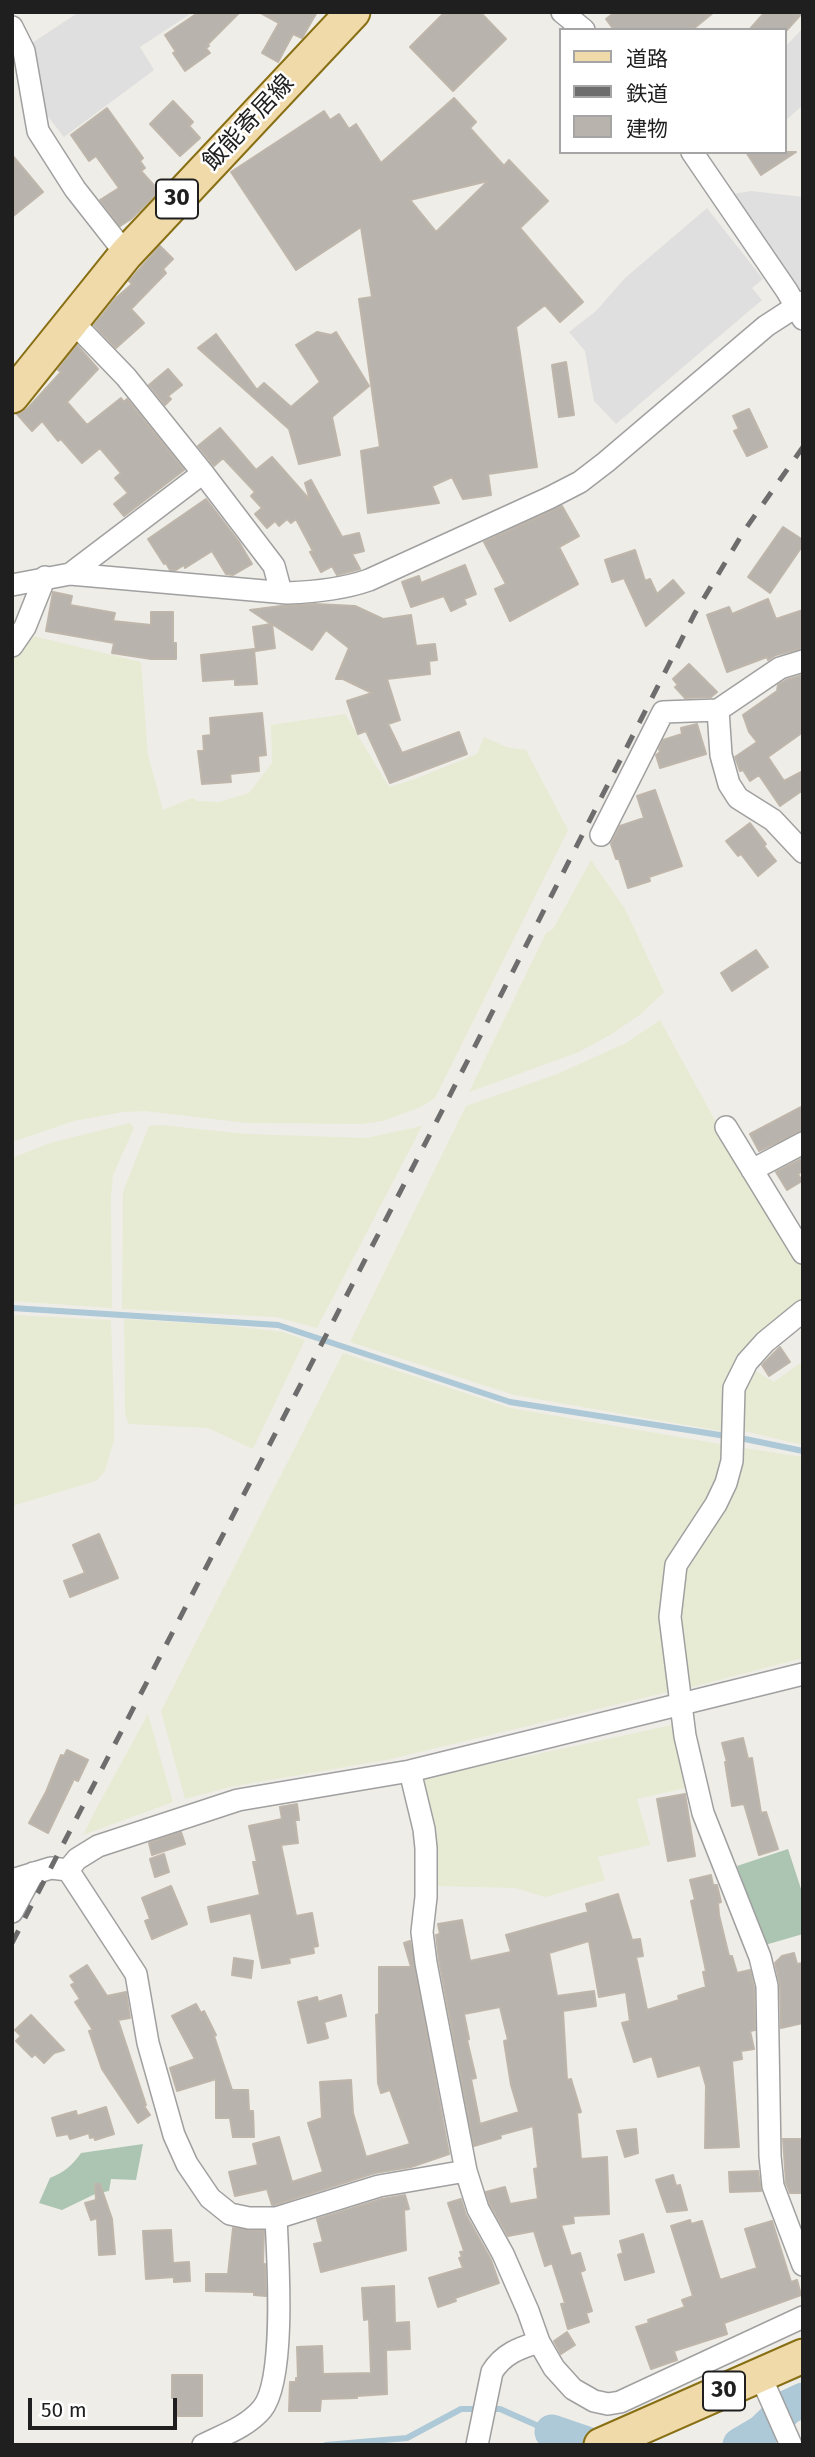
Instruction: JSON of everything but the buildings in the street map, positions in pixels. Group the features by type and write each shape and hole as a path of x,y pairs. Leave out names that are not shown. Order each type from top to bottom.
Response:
{"main road":[{"name":"飯能寄居線","path":"12,396 127,254 353,12"},
{"name":"30","path":"601,2445 645,2426 766,2387 803,2356"}],"street":[{"path":"562,12 582,28"},
{"path":"12,27 24,51 38,131 75,189 127,254"},
{"path":"12,585 70,574 281,592 315,592 354,585 477,532 580,482 766,326 801,309 693,154"},
{"path":"71,320 126,377 203,473 274,566 281,592"},
{"path":"70,574 203,473"},
{"path":"12,646 25,627 45,577"},
{"path":"601,835 663,712 718,710 780,668 803,661"},
{"path":"718,710 721,755 729,784 738,798 773,820 803,852"},
{"path":"726,1127 803,1253"},
{"path":"752,1170 803,1143"},
{"path":"803,1311 765,1342 747,1362 734,1388 732,1461 726,1483 716,1504 676,1566 670,1617 680,1705 704,1813 760,1957 767,1986 770,2156 774,2186 803,2265"},
{"path":"68,1870 77,1859 98,1846 239,1800 410,1771 803,1674"},
{"path":"410,1771 425,1838 426,1897 422,1932 426,1963 466,2171 478,2209 503,2255 539,2342 554,2368 573,2389 594,2401 608,2404 631,2397 803,2317"},
{"path":"12,1912 22,1877 51,1868 68,1870"},
{"path":"68,1870 136,1974 158,2085 174,2135 187,2164 210,2198 230,2214 248,2218 276,2218 379,2186 466,2171"},
{"path":"202,2445 250,2421 271,2396 275,2382 279,2301 276,2218"},
{"path":"478,2438 488,2385 498,2362 509,2353 539,2342"},
{"path":"766,2387 791,2443"}],"green space":[{"path":"29,635 141,662 148,755 163,810 192,798 219,802 249,793 272,763 271,725 345,714 389,787 477,754 484,737 506,747 526,750 568,830 435,1098 421,1107 383,1121 361,1124 247,1123 145,1111 123,1112 74,1121 12,1142 12,658"},
{"path":"591,860 625,909 664,992 641,1014 579,1052 469,1092 546,933 553,929"},
{"path":"660,1020 716,1122 803,1266 803,1304 772,1329 726,1432 514,1395 350,1342 466,1106 557,1074 626,1043"},
{"path":"130,1123 134,1128 113,1175 112,1308 12,1301 12,1158 50,1143"},
{"path":"149,1126 247,1134 366,1138 422,1126 317,1328 276,1317 122,1309 123,1192"},
{"path":"12,1315 111,1320 114,1440 105,1471 96,1481 12,1506"},
{"path":"124,1319 223,1325 283,1332 305,1340 253,1449 208,1428 129,1424 125,1414"},
{"path":"343,1353 510,1408 726,1445 721,1481 684,1538 672,1691 391,1759 230,1787 185,1799 161,1711"},
{"path":"803,1361 803,1445 744,1431 742,1396 746,1380 754,1370 774,1382"},
{"path":"744,1448 803,1457 803,1658 688,1688 676,1615 686,1566 734,1484"},
{"path":"148,1714 173,1802 83,1835 94,1813"},
{"path":"677,1724 690,1787 637,1799 650,1845 598,1857 605,1880 545,1897 516,1888 435,1886 423,1784 426,1778"},
{"path":"788,1849 803,1895 803,1934 765,1945 737,1866"},
{"path":"143,2144 136,2180 111,2179 109,2191 95,2194 62,2210 39,2203 50,2178 67,2168 81,2153"}],"shaded area":[{"path":"79,12 193,12 140,47 154,70 64,137 46,114 29,45"},
{"path":"803,28 803,105 787,119 787,45"},
{"path":"751,191 803,197 803,292 800,293 733,194"},
{"path":"707,208 763,279 752,288 762,300 616,424 594,401 585,351 569,332 596,311 625,278"}],"waterway":[{"path":"12,1308 278,1325 510,1402 745,1439 803,1451"},
{"path":"740,2445 762,2432 788,2407 803,2400"},
{"path":"326,2445 407,2438 461,2409 500,2409 552,2432"},
{"path":"552,2432 590,2445"}],"railway":[{"path":"12,1943 444,1107 695,613 744,531 803,447"}]}
